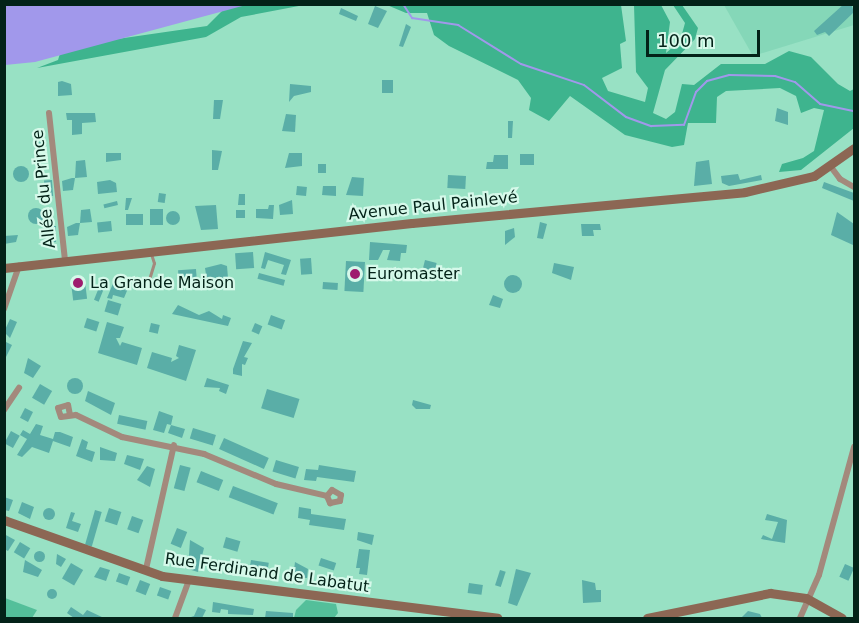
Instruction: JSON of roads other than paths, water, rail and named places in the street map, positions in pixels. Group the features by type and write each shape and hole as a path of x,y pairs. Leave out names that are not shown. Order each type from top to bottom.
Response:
{"main road":[{"name":"Avenue Paul Painlevé","path":"4,268 746,192 790,183 831,167 855,148"},
{"name":"Rue Ferdinand de Labatut","path":"4,520 146,569 189,580 497,618"},
{"path":"647,618 770,593 810,600 842,618"}],"street":[{"name":"Allée du Prince","path":"50,113 65,261"},
{"path":"831,167 840,179 855,187"},
{"path":"4,309 20,266"},
{"path":"4,410 19,388"},
{"path":"70,415 122,437 174,445 276,484 327,496"},
{"path":"146,569 174,445"},
{"path":"800,618 810,600 855,447"},
{"path":"175,618 189,580"}],"lane":[{"path":"147,286 154,263 150,252"}],"waterway":[{"path":"403,4 412,18 458,25 521,64 584,85 626,117 651,126 684,125 696,92 707,81 729,75 775,76 795,82 820,104 854,111"}],"place":[{"name":"Euromaster","path":"355,274"},
{"name":"La Grande Maison","path":"78,283"}]}
